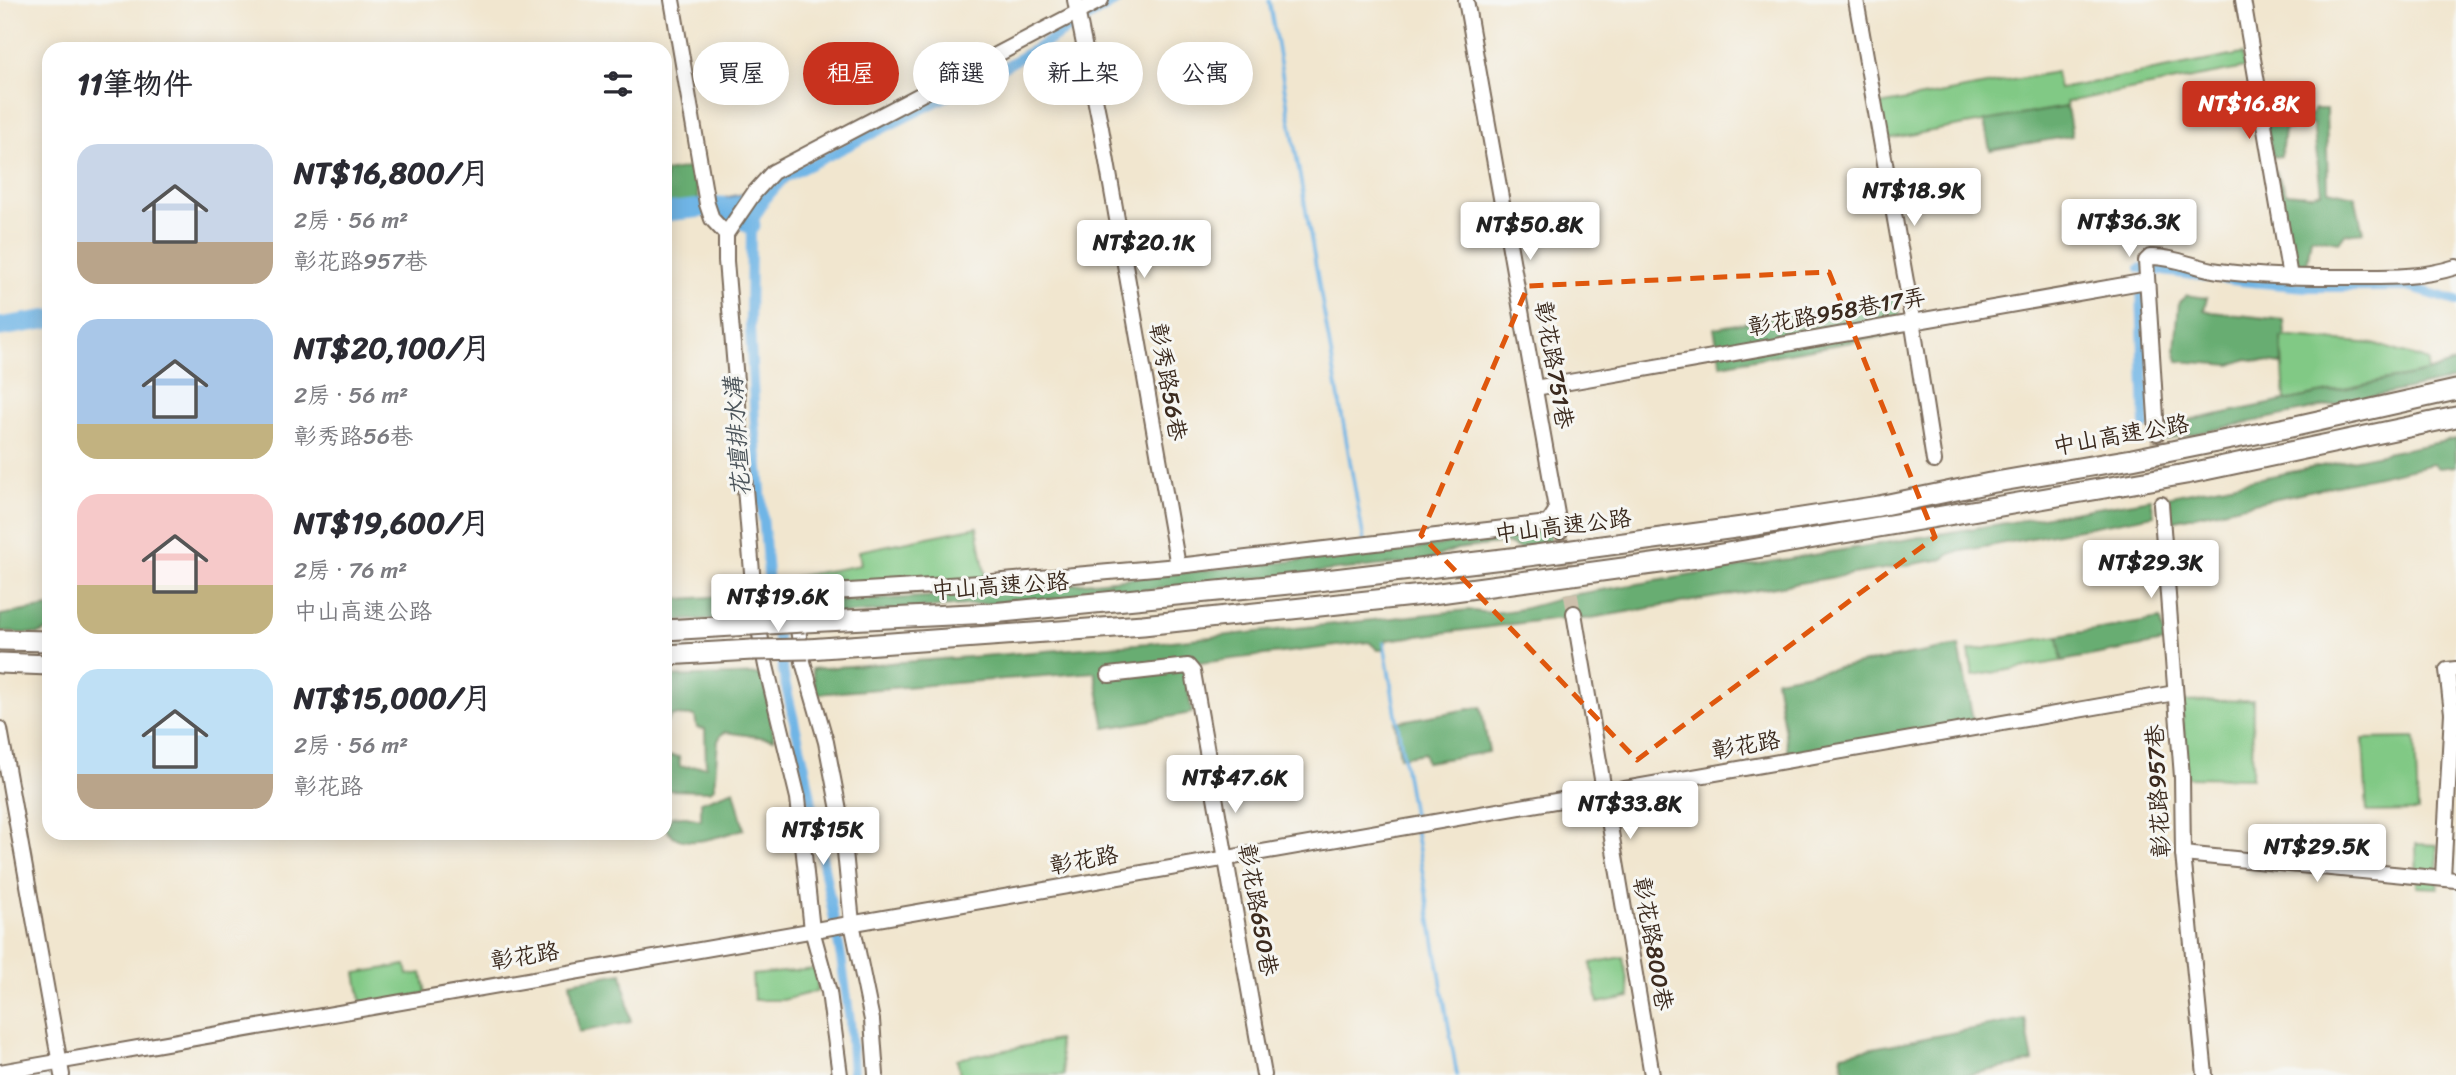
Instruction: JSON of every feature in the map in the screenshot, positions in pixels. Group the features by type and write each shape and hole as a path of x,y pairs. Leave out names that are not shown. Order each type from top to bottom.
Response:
{"highway":[{"name":"中山高速公路","path":"672,631 750,625 798,611 992,613 1204,593 1514,558 1879,506 2291,428 2456,390"},
{"path":"672,655 998,637 1143,625 1432,594 1690,559 2173,476 2456,417"},
{"path":"0,640 42,641"},
{"path":"0,663 42,665"}],"street":[{"path":"672,0 706,204 712,219 726,234"},
{"path":"840,1075 797,798 755,608 726,234 754,193 773,172 900,107 1076,6 1101,0"},
{"name":"彰花路751巷","path":"1466,0 1560,531"},
{"path":"1856,0 1934,461"},
{"path":"2242,0 2290,277"},
{"name":"彰秀路56巷","path":"1076,6 1101,128 1178,566"},
{"path":"2157,433 2146,261 2150,257 2160,256 2203,269 2290,277 2404,278 2456,267"},
{"name":"彰花路958巷17弄","path":"1535,388 2147,281"},
{"name":"彰花路957巷","path":"2161,504 2182,777 2183,854 2204,1075"},
{"path":"876,1075 872,1020 848,923 843,831 826,742 803,663 798,611 817,593 981,583 1178,566 1548,523 1556,511"},
{"name":"彰花路800巷","path":"1574,613 1652,1075"},
{"name":"彰花路650巷","path":"1109,675 1188,666 1194,672 1264,1075"},
{"path":"2183,854 2450,879 2452,713 2447,670 2456,669"},
{"name":"彰花路","path":"0,1072 61,1069 848,923 2175,693"},
{"path":"0,729 61,1069"}],"highlighted area":[{"path":"1829,272 1935,537 1637,760 1421,535 1528,286"}],"green space":[{"path":"2242,54 2245,68 2066,102 2067,107 1881,140 1874,106 2056,72 2059,89"},
{"path":"2067,107 2072,136 1990,150 1984,121"},
{"path":"2315,109 2326,109 2328,190 2355,196 2363,232 2345,234 2339,242 2311,237 2306,272 2296,275 2275,170 2286,193 2310,195 2321,192 2313,124 2284,130 2281,156 2273,157 2266,124 2311,115"},
{"path":"693,167 700,205 672,210 672,171"},
{"path":"2187,295 2207,298 2204,310 2284,320 2285,337 2281,337 2282,364 2247,359 2231,365 2178,361 2175,350 2179,302"},
{"path":"1897,296 1903,333 1721,365 1714,328"},
{"path":"2281,336 2375,344 2429,361 2427,372 2285,401"},
{"path":"2456,362 2456,379 2165,440 2166,425 2427,372"},
{"path":"2456,439 2456,466 2439,468 2433,464 2172,523 2166,515 2161,498"},
{"path":"2151,499 2154,515 1952,553 1943,559 1585,619 1552,619 1386,640 1383,650 1378,650 1369,642 1184,665 1192,713 1105,728 1095,672 816,694 812,669 1162,642 1468,610 1507,611 1571,595"},
{"path":"977,527 987,586 834,599 799,596 794,577 861,565 859,551"},
{"path":"1532,531 1552,535 1555,542 1520,549 1506,543 1457,549 1425,561 1069,598 814,616 815,603 977,594 1419,548"},
{"path":"740,595 744,618 672,621 672,600"},
{"path":"42,608 42,633 0,632 0,615"},
{"path":"2161,619 2165,642 2062,661 2058,636"},
{"path":"2058,636 2062,661 1973,676 1969,651"},
{"path":"1959,646 1973,720 1970,726 1789,758 1776,679"},
{"path":"763,674 774,739 725,732 721,735 718,741 714,788 710,791 672,790 672,756 679,757 680,767 706,766 705,729 697,728 695,716 672,715 672,677"},
{"path":"2253,700 2252,778 2186,777 2182,702"},
{"path":"1481,707 1489,752 1426,762 1424,753 1400,757 1395,722"},
{"path":"2415,738 2418,811 2367,812 2363,739"},
{"path":"734,790 744,829 703,840 682,840 673,836 672,817 701,820 701,802"},
{"path":"2416,844 2437,845 2438,888 2417,887"},
{"path":"1623,957 1630,997 1598,1003 1591,963"},
{"path":"406,965 408,975 422,973 426,993 362,1007 356,973"},
{"path":"815,969 818,991 783,1000 754,1000 752,975"},
{"path":"622,973 631,1022 579,1032 570,982"},
{"path":"2025,1019 2033,1062 1966,1075 1844,1075 1841,1054"},
{"path":"1058,1040 1064,1075 960,1075 957,1059"}],"water":[{"path":"789,179 765,200 751,225 721,206 705,206 704,202 777,187"}],"waterway":[{"name":"花壇排水溝","path":"853,1075 850,1021 841,957 806,772 785,682 769,586 750,328 751,225 765,200 784,178 994,73 1118,0"},
{"path":"1269,0 1364,541"},
{"path":"672,211 721,206 751,225"},
{"path":"2140,268 2306,287 2408,287 2456,301"},
{"path":"2141,284 2145,425"},
{"path":"0,327 42,320"},
{"path":"1384,643 1414,821"},
{"path":"1415,828 1457,1075"}],"tunnel":[{"path":"2157,433 2161,504"},
{"path":"1560,531 1574,613"}]}
